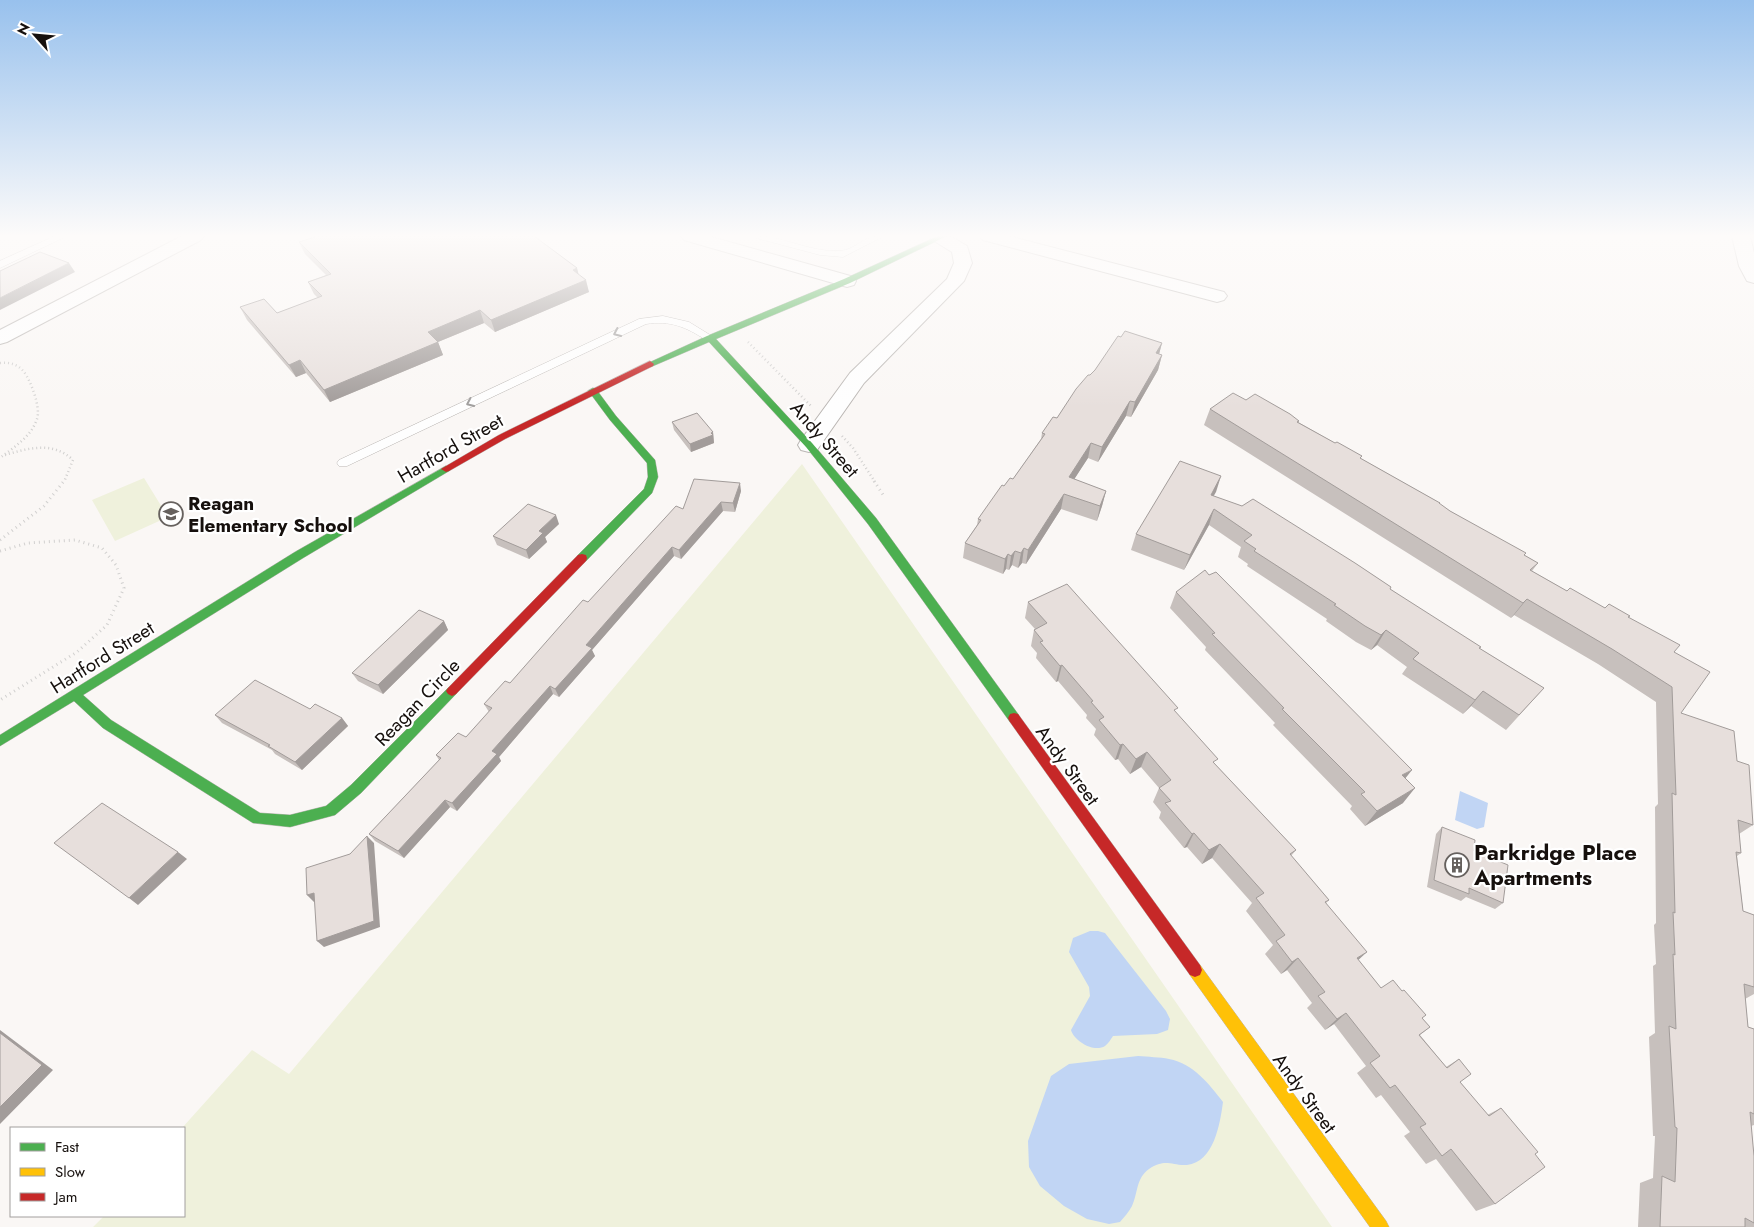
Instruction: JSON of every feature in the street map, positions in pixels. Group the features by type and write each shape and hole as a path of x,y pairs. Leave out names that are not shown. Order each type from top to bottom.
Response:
{"street":[{"path":"0,338 86,293"},
{"name":"Hartford Street","path":"0,741 299,556 502,437 594,391 710,338 818,293"},
{"path":"809,445 858,378 943,293"},
{"path":"1207,293 1217,296"},
{"name":"Andy Street","path":"710,338 809,445 872,521 1380,1227"},
{"name":"Reagan Circle","path":"74,694 107,724 258,819 290,821 330,811 356,789 648,490 654,477 652,462 613,418 594,391"}],"lane":[{"path":"343,463 643,321 662,317 674,320 690,325 710,338"}],"path":[{"path":"0,363 10,362 24,371 36,396 38,418 25,439 6,455"},
{"path":"0,458 26,449 54,448 67,453 73,460 70,474 59,489 0,540"},
{"path":"0,551 28,543 75,540 102,548 116,565 124,588 107,624 77,652 0,700"}],"green space":[{"path":"802,464 1332,1227 93,1227 103,1217 185,1217 185,1127 183,1127 252,1050 289,1074"},
{"path":"144,478 168,517 115,541 92,500"}],"water":[{"path":"1460,791 1488,803 1484,827 1477,829 1455,820"},
{"path":"1090,931 1105,933 1166,1011 1170,1019 1168,1030 1157,1034 1113,1036 1101,1048 1085,1045 1076,1038 1071,1030 1090,996 1089,987 1069,952 1073,938"},
{"path":"1138,1056 1165,1058 1186,1065 1212,1088 1223,1102 1214,1141 1204,1157 1196,1162 1187,1165 1164,1163 1149,1169 1139,1181 1132,1206 1120,1222 1109,1224 1087,1219 1064,1206 1040,1186 1029,1167 1028,1141 1051,1076 1069,1064"}],"building":[{"path":"0,293 9,293 0,298"},
{"path":"319,293 555,293 491,320 480,310 428,332 438,342 324,390 300,360 289,365 240,307 264,299 277,313 322,296"},
{"path":"1125,331 1162,343 1156,353 1162,355 1135,402 1130,401 1102,447 1091,443 1069,477 1106,491 1100,506 1064,494 1028,550 1024,548 1021,553 1015,551 1011,556 1008,554 1005,559 965,543 981,520 978,519 1002,485 1004,486 1010,478 1013,479 1045,434 1042,433 1053,417 1057,418 1076,389 1095,370 1118,336 1121,337"},
{"path":"1233,393 1246,400 1255,394 1290,414 1299,421 1297,422 1362,456 1360,458 1526,553 1524,555 1538,563 1530,570 1567,591 1570,588 1605,608 1609,604 1630,616 1628,617 1680,645 1674,652 1710,672 1681,713 1734,731 1737,761 1749,765 1753,825 1738,820 1741,853 1736,852 1743,911 1754,915 1754,987 1744,984 1748,1027 1754,1029 1754,1114 1750,1112 1754,1156 1754,1223 1745,1218 1745,1227 1660,1227 1662,1176 1675,1182 1677,1128 1675,1127 1669,1026 1676,1029 1673,954 1675,955 1673,912 1675,913 1672,793 1676,795 1672,687 1527,599 1523,603 1210,409"},
{"path":"697,413 713,432 711,433 713,435 690,444 672,422"},
{"path":"1180,461 1221,476 1211,495 1242,506 1253,499 1355,563 1391,587 1390,589 1481,647 1479,648 1544,688 1519,715 1483,691 1475,700 1413,659 1419,653 1386,630 1381,635 1365,626 1334,605 1336,604 1254,551 1256,549 1244,541 1252,535 1214,509 1190,555 1136,534"},
{"path":"694,479 740,483 733,503 721,502 679,550 672,547 586,645 592,648 555,689 550,686 492,751 497,754 452,803 445,800 398,851 369,834 441,758 436,755 458,733 466,737 492,708 484,704 505,681 510,683 583,600 588,602 676,506 683,509"},
{"path":"528,504 556,515 539,531 543,533 526,550 493,536"},
{"path":"1205,570 1209,575 1216,572 1412,770 1402,775 1415,788 1377,811 1361,794 1365,792 1282,709 1284,708 1212,634 1215,633 1176,592"},
{"path":"1067,584 1178,708 1174,710 1218,759 1213,762 1296,850 1290,854 1329,900 1325,902 1367,952 1357,958 1381,988 1393,980 1426,1015 1422,1018 1430,1027 1419,1035 1447,1068 1459,1059 1471,1074 1460,1082 1489,1116 1501,1108 1538,1152 1535,1154 1545,1167 1495,1204 1451,1149 1442,1156 1420,1127 1426,1124 1395,1085 1390,1088 1370,1063 1380,1056 1346,1013 1337,1019 1318,996 1325,992 1298,958 1292,962 1276,941 1285,935 1256,898 1264,893 1220,844 1209,850 1194,833 1192,834 1165,803 1171,801 1159,788 1171,780 1147,752 1136,759 1123,744 1120,745 1099,720 1104,717 1091,702 1093,701 1040,642 1043,641 1034,630 1047,623 1028,602"},
{"path":"419,610 444,621 378,685 352,673"},
{"path":"255,680 310,709 315,704 342,718 295,762 268,746 270,745 215,715"},
{"path":"102,803 178,852 129,898 54,843"},
{"name":"Parkridge Place Apartments","path":"1442,827 1475,840 1474,851 1508,865 1503,903 1469,888 1469,894 1434,880"},
{"path":"367,836 374,921 317,941 314,893 307,895 306,868 350,854"},
{"path":"0,1033 42,1065 0,1107"}],"traffic: fast":[{"path":"650,364 818,293"},
{"path":"710,338 809,445 872,521 1014,718"},
{"path":"582,558 648,491 653,477 652,462 613,418 593,391"},
{"path":"0,741 299,555 446,469"},
{"path":"74,694 107,724 258,819 290,821 330,811 356,789 452,691"}],"traffic: slow":[{"path":"1195,970 1380,1227"}],"traffic: jam":[{"path":"446,469 502,437 650,364"},
{"path":"452,691 582,558"},
{"path":"1014,718 1195,970"}],"place":[{"name":"Reagan Elementary School","path":"171,514"},
{"name":"Parkridge Place Apartments","path":"1457,865"}]}
